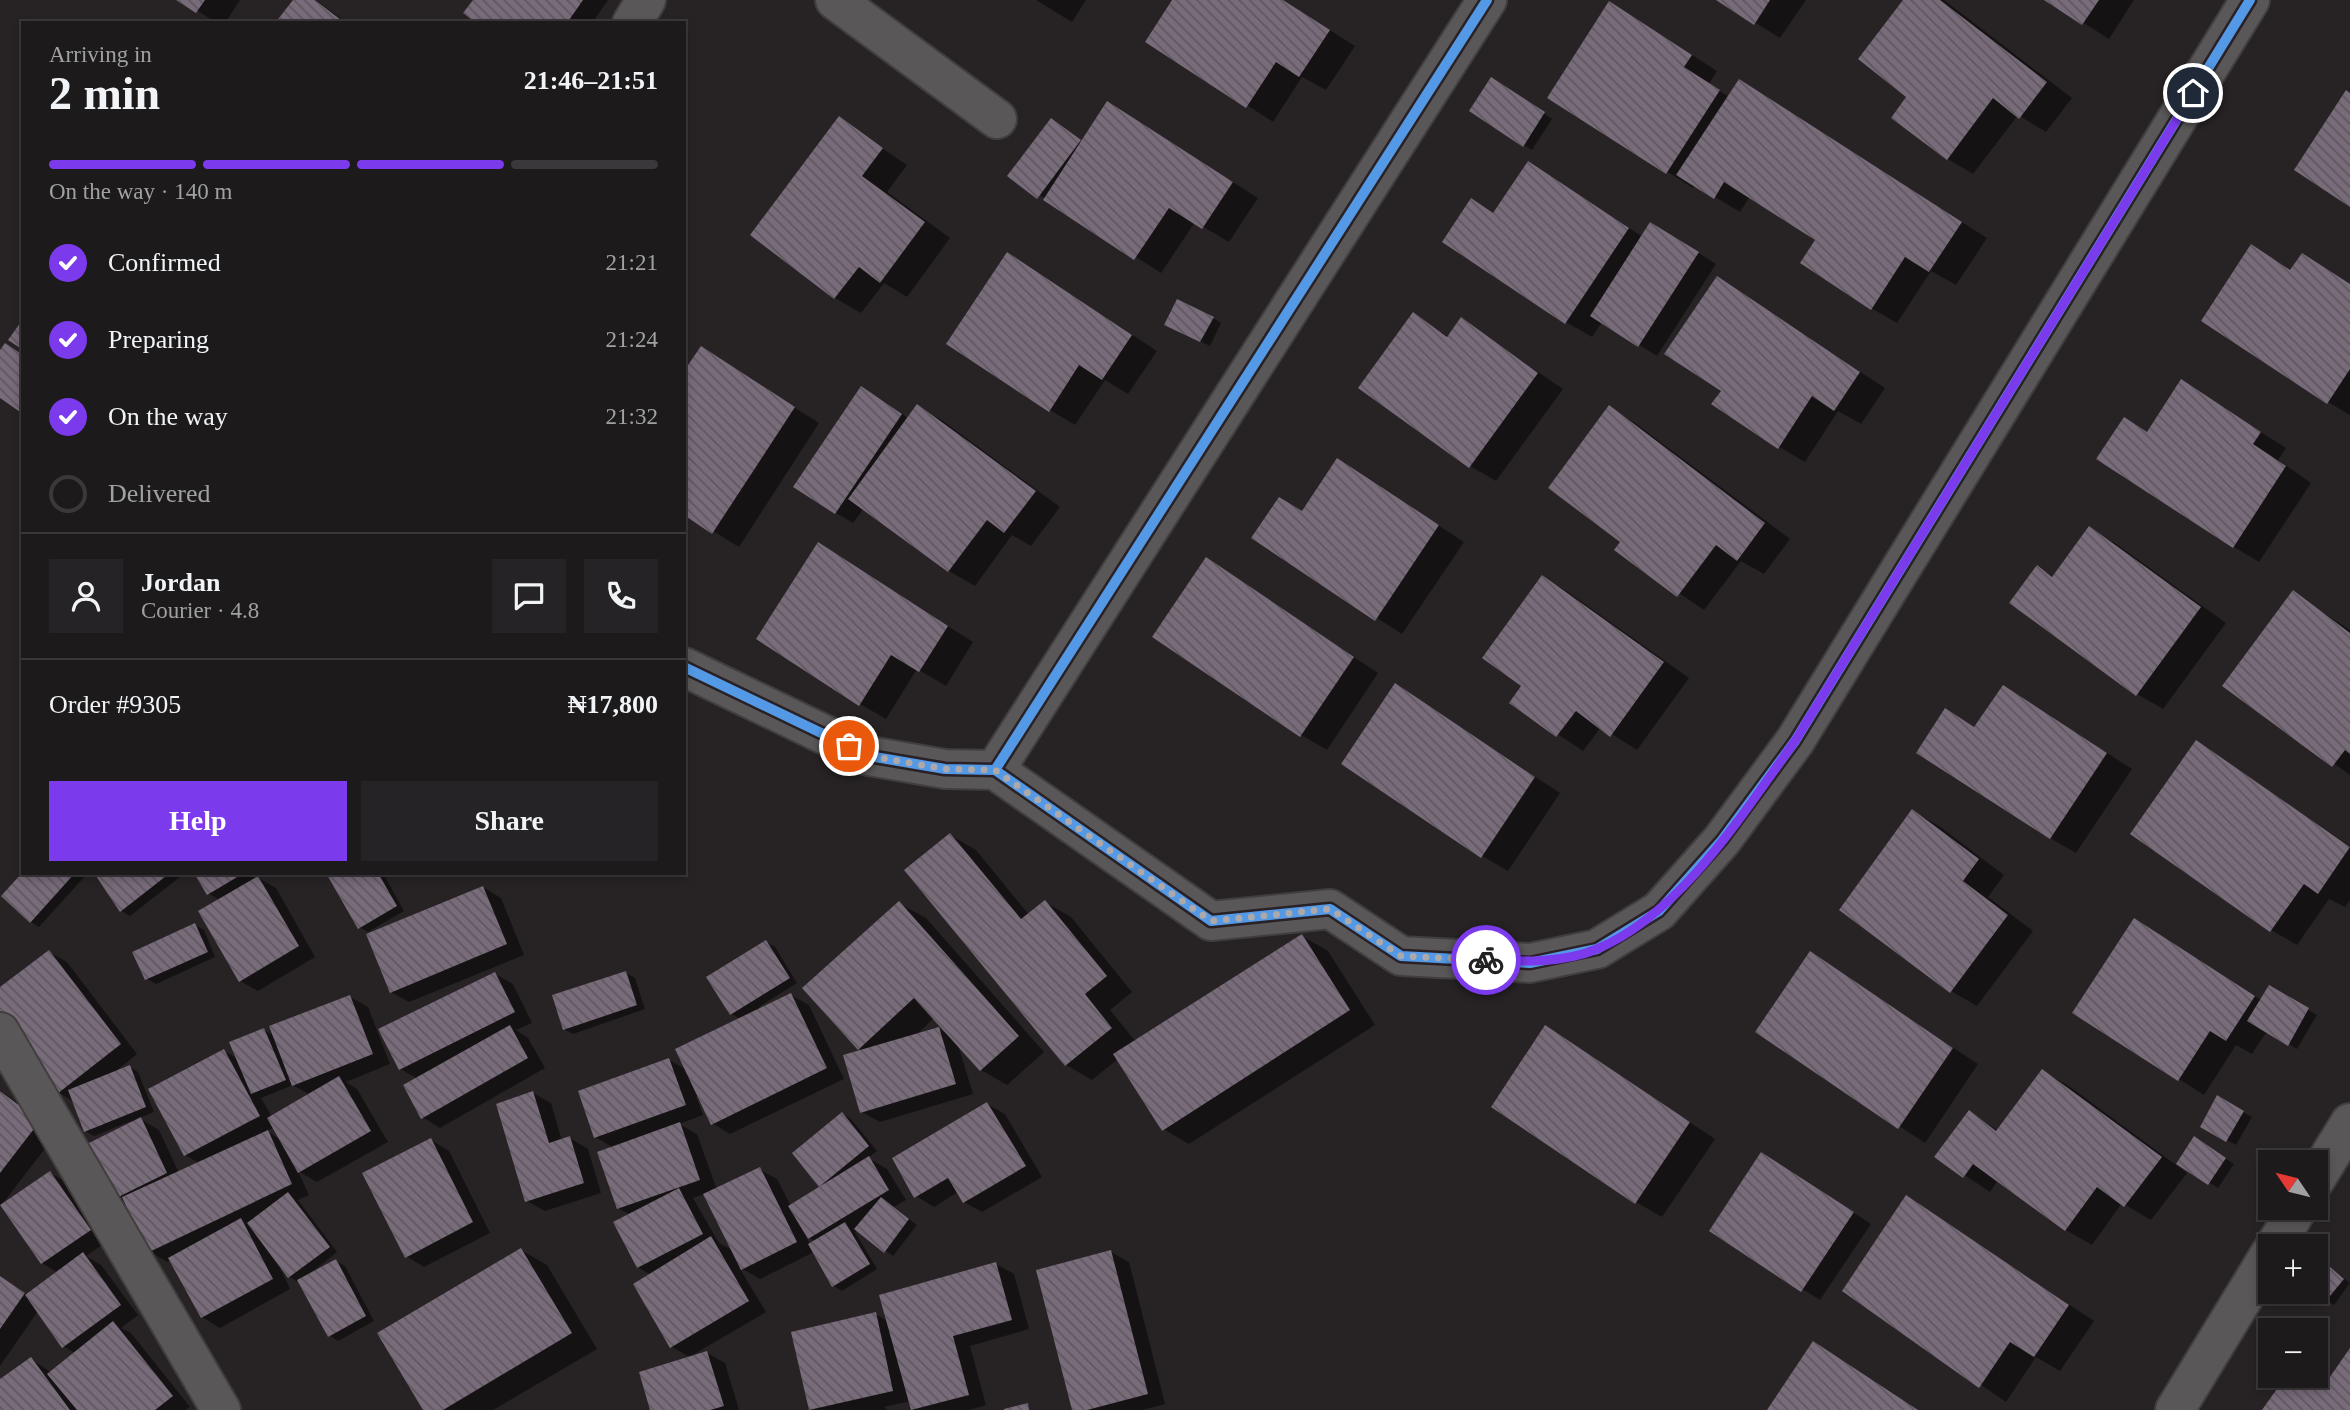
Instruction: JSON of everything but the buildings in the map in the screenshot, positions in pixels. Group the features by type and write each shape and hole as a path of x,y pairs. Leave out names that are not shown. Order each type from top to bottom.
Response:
{"street":[{"path":"633,21 646,0"},
{"path":"835,0 997,119"},
{"path":"995,770 1487,0"},
{"path":"686,668 869,756 945,769 995,770 1211,921 1330,909 1401,956 1530,963 1597,949 1659,911 1723,840 1795,741 2250,0"},
{"path":"0,1032 221,1410"},
{"path":"2328,1159 2350,1123"},
{"path":"2175,1410 2258,1274"}],"cycle path":[{"path":"995,770 1487,0"},
{"path":"686,668 869,756 945,769 995,770 1211,921 1330,909 1401,956 1530,963 1597,949 1659,911 1722,840 1795,741 2250,0"}],"way so far":[{"path":"849,746 869,756 945,769 995,770 1211,921 1330,909 1401,956 1486,960"}],"route":[{"path":"1486,960 1530,963 1597,949 1659,911 1723,840 1795,741 2193,93"}]}
